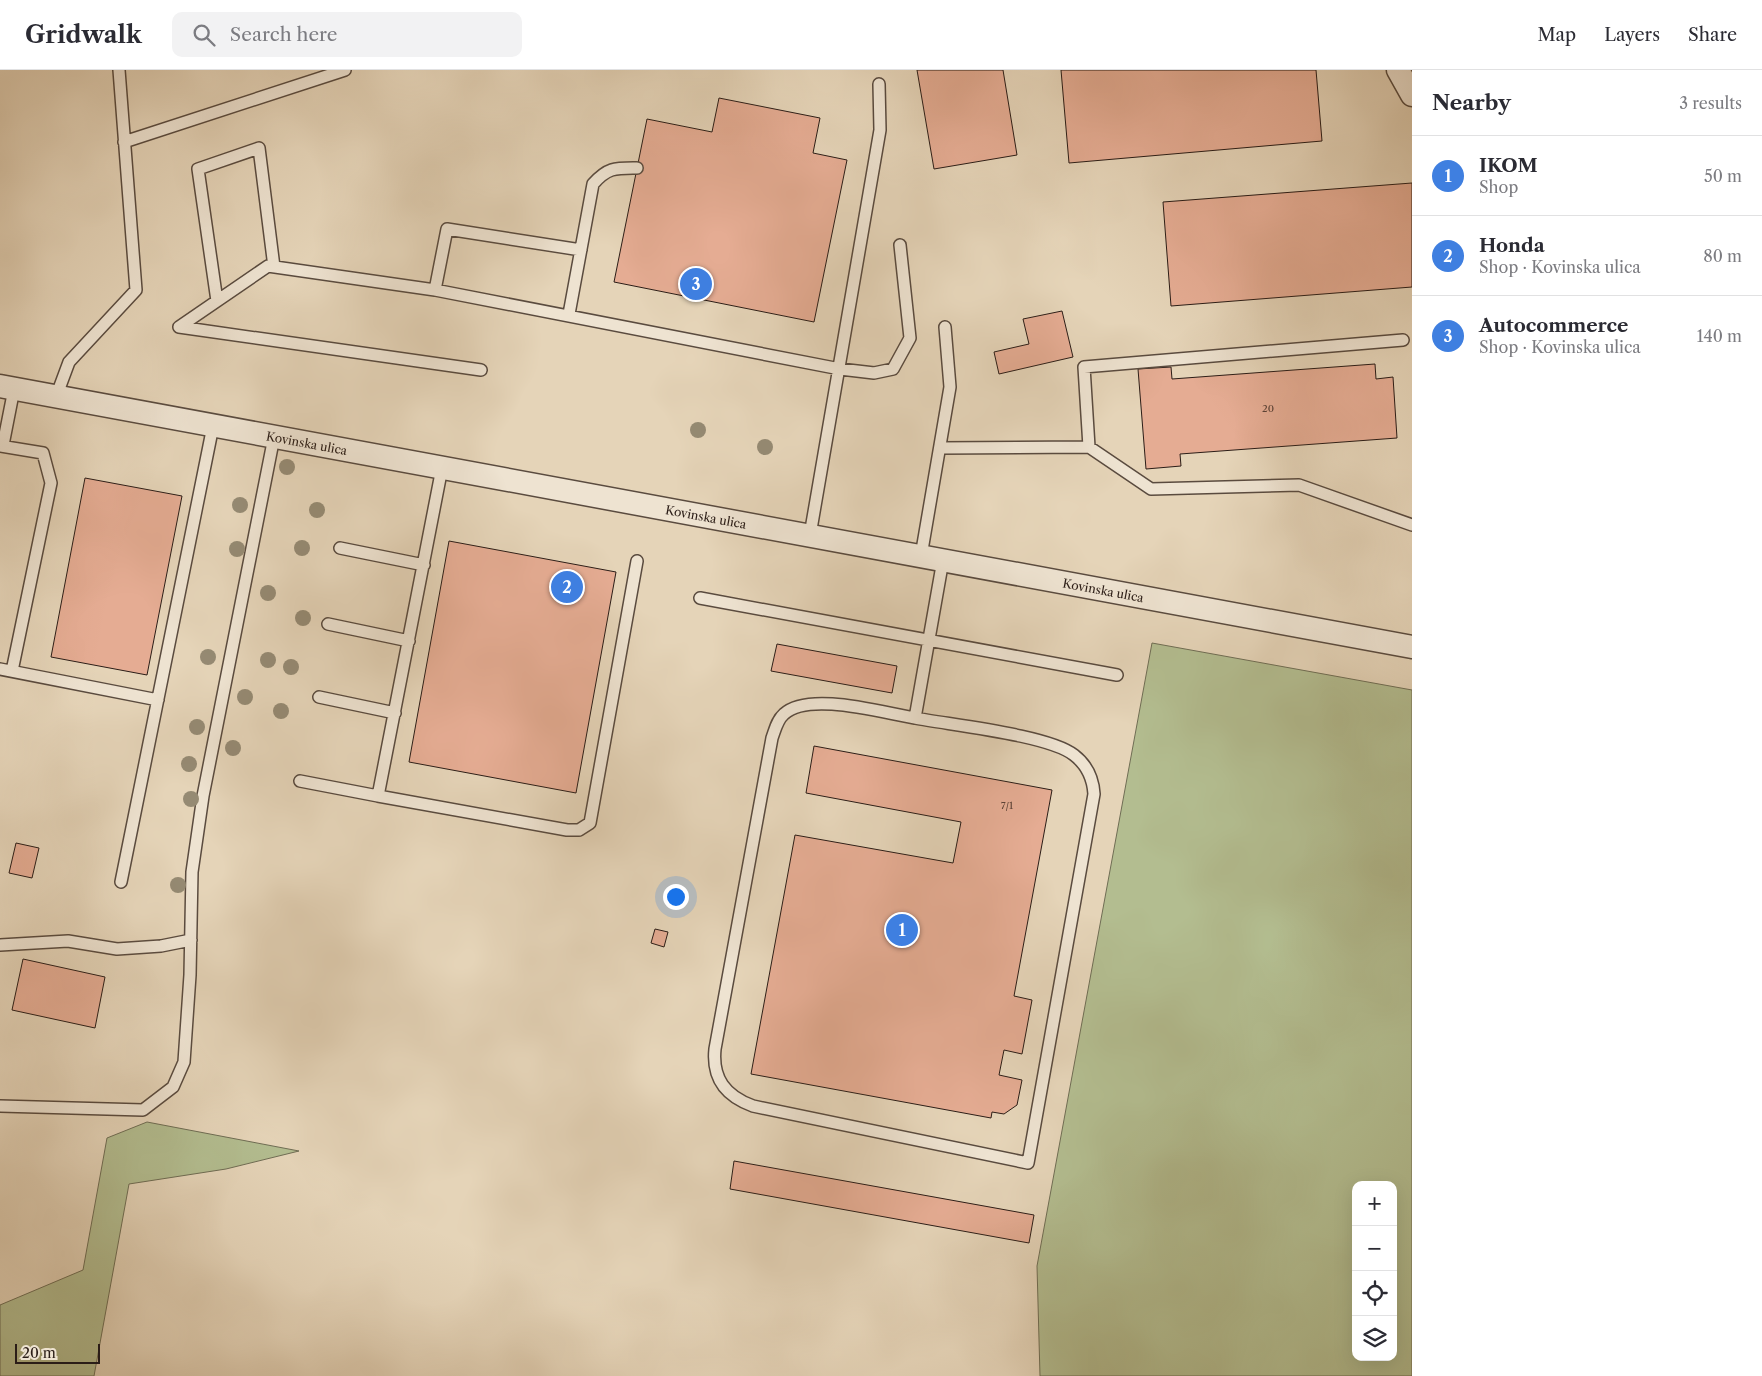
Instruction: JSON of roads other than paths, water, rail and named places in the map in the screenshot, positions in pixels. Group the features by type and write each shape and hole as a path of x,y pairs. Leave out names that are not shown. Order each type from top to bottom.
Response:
{"street":[{"path":"1398,70 1412,95"},
{"name":"Kovinska ulica","path":"7,387 1412,647"}],"lane":[{"path":"56,397 69,362 136,290 120,70"},
{"path":"124,142 346,70"},
{"path":"810,535 880,130 879,84"},
{"path":"217,301 198,169 259,148 274,266"},
{"path":"570,314 593,184 603,172 617,168 637,168"},
{"path":"435,290 447,229 581,250"},
{"path":"481,370 179,327 268,266 274,266 435,290 570,314 840,369 874,373 893,369 910,338 900,245"},
{"path":"921,556 950,387 946,327"},
{"path":"1089,446 1084,367 1403,340"},
{"path":"7,387 1,445 43,453 51,483 6,670 158,700"},
{"path":"122,882 213,426"},
{"path":"0,1106 115,1111 143,1110 173,1087 184,1062 192,872 203,796 274,437"},
{"path":"940,448 1089,446 1151,489 1300,485 1412,525"},
{"path":"378,796 442,468"},
{"path":"340,548 424,565"},
{"path":"915,718 943,560"},
{"path":"300,781 567,830 579,830 590,823 638,561"},
{"path":"700,598 1117,675"},
{"path":"328,624 409,641"},
{"path":"319,698 395,713"},
{"path":"811,703 831,704 915,718 1048,742 1074,755 1088,771 1093,782 1094,794 1028,1163 752,1106 730,1095 720,1084 715,1071 715,1049 772,738 776,726 783,714 795,707 811,703"},
{"path":"0,945 68,941 116,949 161,946 190,940"}],"place":[{"name":"Autocommerce","path":"696,284"},
{"name":"Honda","path":"567,587"},
{"name":"IKOM","path":"902,930"}]}
